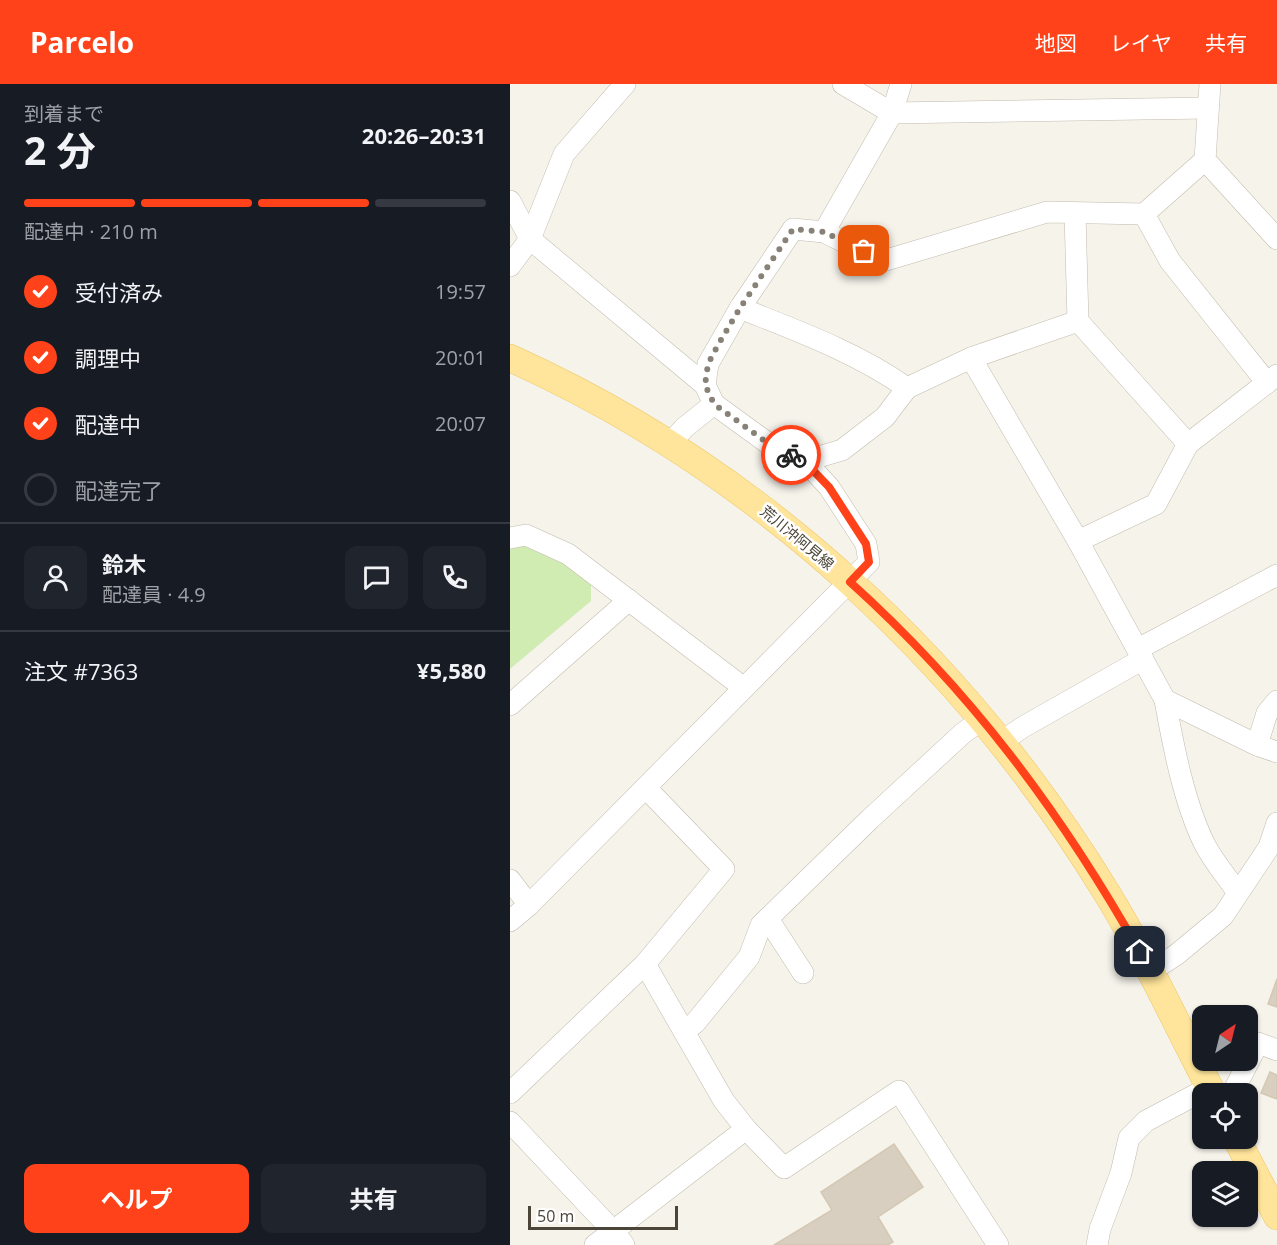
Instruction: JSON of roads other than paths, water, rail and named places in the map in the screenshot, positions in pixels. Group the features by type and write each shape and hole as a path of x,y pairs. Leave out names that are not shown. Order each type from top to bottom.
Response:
{"main road":[{"name":"荒川沖阿見線","path":"510,358 606,404 670,444 774,517 893,621 1001,742 1065,830 1107,895 1214,1083"},
{"path":"1242,1149 1277,1216"}],"street":[{"path":"510,266 530,239 564,153 626,84"},
{"path":"843,84 892,113 1207,108"},
{"path":"824,232 892,113 901,84"},
{"path":"1210,84 1205,160 1277,239"},
{"path":"670,444 710,394 708,364 740,308 793,229 824,232 883,261 1047,212 1144,214 1205,160"},
{"path":"510,201 530,239 769,444 805,462 829,487 866,544 869,562 646,788 529,905 510,921"},
{"path":"1075,214 1078,321 1188,444"},
{"path":"1078,540 1156,504 1188,444 1272,379 1170,261 1144,214"},
{"path":"740,308 826,343 886,373 907,388"},
{"path":"805,462 842,450 885,417 907,388 971,358 1078,321"},
{"path":"971,358 1078,540 1165,700 1186,792 1204,844 1238,893"},
{"path":"510,538 526,535 568,554 744,688"},
{"path":"1001,742 1140,654 1277,575"},
{"path":"510,705 629,600"},
{"path":"1165,700 1257,745 1277,752"},
{"path":"1257,745 1267,713 1277,701"},
{"path":"684,1030 695,1023 749,957 762,926 768,919 870,819 962,734 982,719"},
{"path":"510,1093 645,964 724,869 646,788"},
{"path":"1151,971 1176,955 1223,916 1269,848 1277,823"},
{"path":"510,880 529,905"},
{"path":"768,919 803,973"},
{"path":"645,964 724,1101 746,1129 784,1168 899,1091 998,1245"},
{"path":"1225,1083 1258,1043 1277,1050"},
{"path":"1097,1245 1100,1229 1121,1173 1130,1138 1146,1121 1192,1102"},
{"path":"510,1122 619,1239"},
{"path":"595,1245 619,1239 746,1129"}]}
